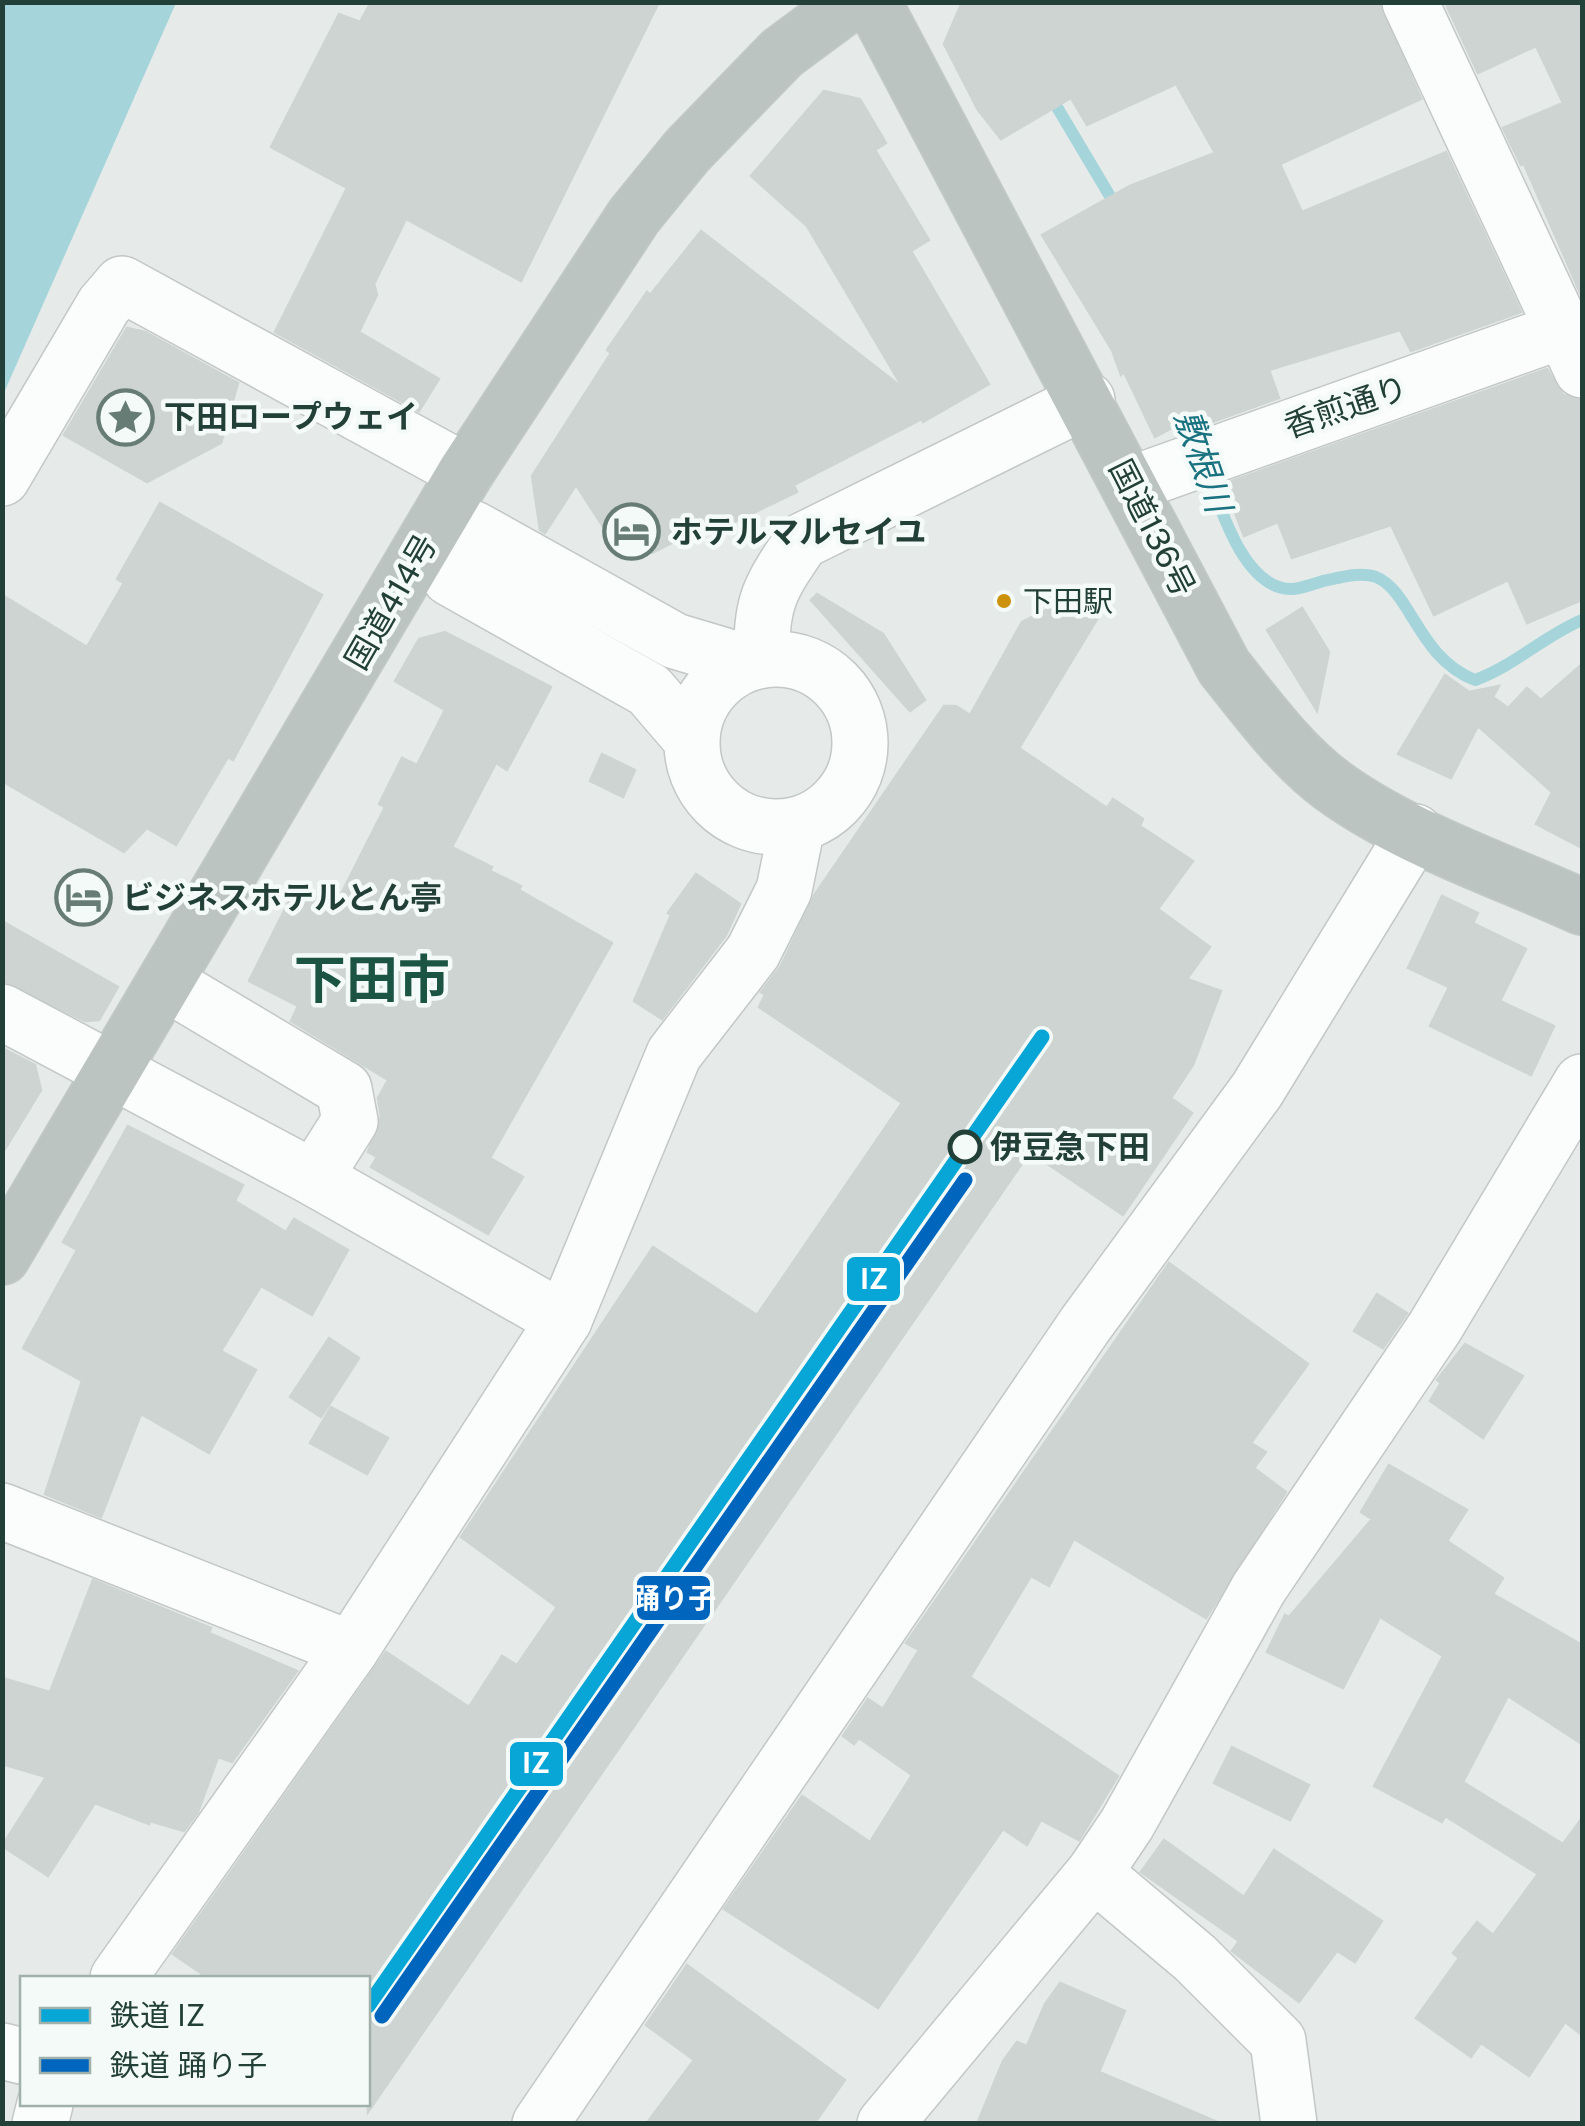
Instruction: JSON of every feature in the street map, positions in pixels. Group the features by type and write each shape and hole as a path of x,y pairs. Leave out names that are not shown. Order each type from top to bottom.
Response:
{"highway":[{"name":"国道414号","path":"2,1257 168,984 466,472 634,216 676,164 782,53 851,2"},
{"name":"国道136号","path":"873,2 953,160 1087,400 1224,667 1277,734 1333,786 1415,832 1582,907"}],"street":[{"path":"1410,2 1569,318"},
{"path":"2,478 104,305 122,284 466,472"},
{"name":"香煎通り","path":"1129,484 1569,318"},
{"path":"755,661 760,614 780,572 802,541 1087,400"},
{"path":"692,740 649,690 450,578 432,532 474,529 675,642 755,661 794,660 824,673 847,696 860,726 860,758 848,788 826,812 797,826 752,824 723,808 702,783 692,740 696,715 708,693 726,674 755,661"},
{"path":"119,1976 351,1649 564,1320 674,1054 753,952 784,890 797,826"},
{"path":"540,2124 1074,1342 1256,1090 1415,832"},
{"path":"168,984 344,1088 350,1121 314,1178"},
{"path":"2,1012 114,1075 314,1178 564,1320"},
{"path":"885,2124 1094,1873 1127,1824 1260,1588 1434,1327 1582,1082"},
{"path":"2,1511 351,1649"},
{"path":"1094,1873 1195,1958 1278,2041 1289,2124"}],"water":[{"path":"2,3 176,3 3,395"}],"building":[{"path":"371,2 659,2 521,281 406,219 374,284 377,295 359,332 439,379 419,411 275,332 347,188 271,147 339,14 360,22"},
{"path":"962,2 1379,2 1421,99 1280,164 1302,212 1446,152 1521,312 1411,351 1400,330 1269,370 1279,398 1204,425 1200,413 1155,437 1124,372 1121,375 1112,350 1042,235 1130,186 1215,153 1176,84 1087,125 1071,98 1001,139 978,110 944,44"},
{"path":"1445,2 1582,2 1582,297 1524,164 1521,165 1503,128 1563,103 1536,46 1478,73"},
{"path":"824,91 860,99 886,143 875,150 929,240 911,251 989,384 923,422 922,419 794,485 797,492 730,524 726,516 652,553 609,536 576,485 545,533 540,530 532,476 611,353 607,350 647,292 650,295 701,231 903,388 807,226 751,176"},
{"name":"下田ロープウェイ","path":"127,328 145,332 238,383 221,443 147,482 64,435"},
{"path":"1547,369 1563,395 1582,401 1582,600 1527,623 1508,580 1434,615 1391,525 1292,558 1278,522 1244,536 1232,505 1238,503 1229,482"},
{"path":"160,503 322,595 233,760 228,757 176,845 147,828 124,852 2,781 2,595 87,647 124,583 117,579"},
{"path":"817,594 883,634 925,700 910,711 811,600"},
{"path":"1079,594 1105,606 1019,748 1107,808 1113,799 1143,819 1140,826 1193,861 1158,909 1210,947 1187,979 1221,991 1193,1065 1171,1098 1192,1113 1123,1215 1030,1152 368,2112 370,1976 205,1976 173,1954 386,1652 469,1707 502,1656 517,1665 557,1607 461,1537 653,1247 757,1315 902,1103 759,1007 765,995 761,992 781,966 815,894 944,706 956,706 970,715 1022,622"},
{"path":"1302,608 1329,652 1317,711 1267,630"},
{"path":"445,632 551,687 507,770 496,763 452,847 492,867 490,871 521,886 519,890 612,943 490,1158 523,1177 488,1234 371,1167 377,1157 368,1152 381,1117 378,1098 388,1080 291,1021 298,1006 249,981 296,887 335,906 385,807 379,804 402,758 417,765 445,710 395,681 419,639"},
{"path":"1582,664 1582,848 1536,824 1552,792 1478,726 1451,778 1398,754 1445,675 1469,692 1499,686 1493,697 1508,708 1527,688 1541,700"},
{"path":"602,754 635,770 623,797 590,781"},
{"path":"696,874 740,904 726,935 662,1019 634,1001 671,915 668,913"},
{"path":"1442,896 1478,913 1473,923 1526,949 1500,1001 1554,1026 1531,1075 1430,1026 1449,987 1408,968"},
{"path":"2,921 118,987 99,1020 85,1021 2,981"},
{"path":"2,1048 35,1065 41,1090 2,1154"},
{"path":"128,1126 243,1185 235,1201 286,1232 294,1219 348,1250 312,1315 261,1286 221,1351 256,1370 209,1453 141,1414 101,1517 45,1494 82,1381 23,1348 77,1250 63,1242"},
{"path":"1169,1263 1308,1364 1251,1443 1266,1452 1254,1468 1286,1492 1206,1618 1074,1539 1049,1586 1031,1576 970,1677 1118,1776 1079,1840 1041,1820 1027,1845 1003,1829 878,2008 724,1909 802,1796 870,1842 912,1775 859,1738 854,1744 843,1736 868,1699 883,1709 919,1650 906,1643"},
{"path":"1377,1294 1407,1313 1383,1348 1354,1331"},
{"path":"329,1338 359,1358 321,1417 290,1397"},
{"path":"1465,1344 1523,1376 1483,1438 1430,1401 1441,1383 1437,1380"},
{"path":"331,1407 388,1438 367,1474 310,1443"},
{"path":"1389,1465 1467,1510 1447,1541 1503,1578 1493,1594 1582,1645 1582,1744 1508,1696 1463,1782 1563,1844 1582,1818 1582,2035 1565,2022 1529,2076 1481,2043 1471,2057 1416,2018 1459,1958 1453,1953 1477,1922 1493,1935 1538,1874 1445,1816 1442,1822 1374,1786 1443,1656 1380,1617 1343,1688 1267,1652 1285,1615 1289,1617 1372,1519 1361,1512"},
{"path":"93,1580 211,1628 209,1633 297,1671 232,1762 218,1757 198,1812 184,1831 150,1821 149,1824 95,1803 48,1876 2,1846 46,1777 2,1764 2,1678 50,1692"},
{"path":"1232,1747 1309,1785 1290,1820 1214,1783"},
{"path":"1164,1840 1244,1897 1274,1850 1382,1921 1355,1962 1337,1951 1299,2002 1232,1951 1239,1941 1141,1872"},
{"path":"687,1965 845,2080 814,2124 646,2124 694,2060 646,2025"},
{"path":"1060,1983 1125,2011 1099,2072 1222,2124 977,2124 1003,2061 1017,2042 1027,2046 1045,2004"}],"waterway":[{"name":"敷根川","path":"1048,92 1117,208"},
{"name":"敷根川","path":"1185,407 1199,449"},
{"name":"敷根川","path":"1208,473 1237,545 1261,577 1276,586 1293,589 1350,576 1376,577 1398,596 1440,657 1475,680 1582,620"}],"rail line":[{"name":"IZ","path":"370,2003 1042,1037"},
{"name":"踊り子","path":"382,2016 965,1180"}],"place":[{"name":"下田ロープウェイ","path":"125,417"},
{"name":"ホテルマルセイユ","path":"632,532"},
{"name":"下田駅","path":"1004,601"},
{"name":"ビジネスホテルとん亭","path":"83,898"},
{"name":"伊豆急下田","path":"965,1147"}],"district":[{"name":"下田市","path":"372,980"}]}
